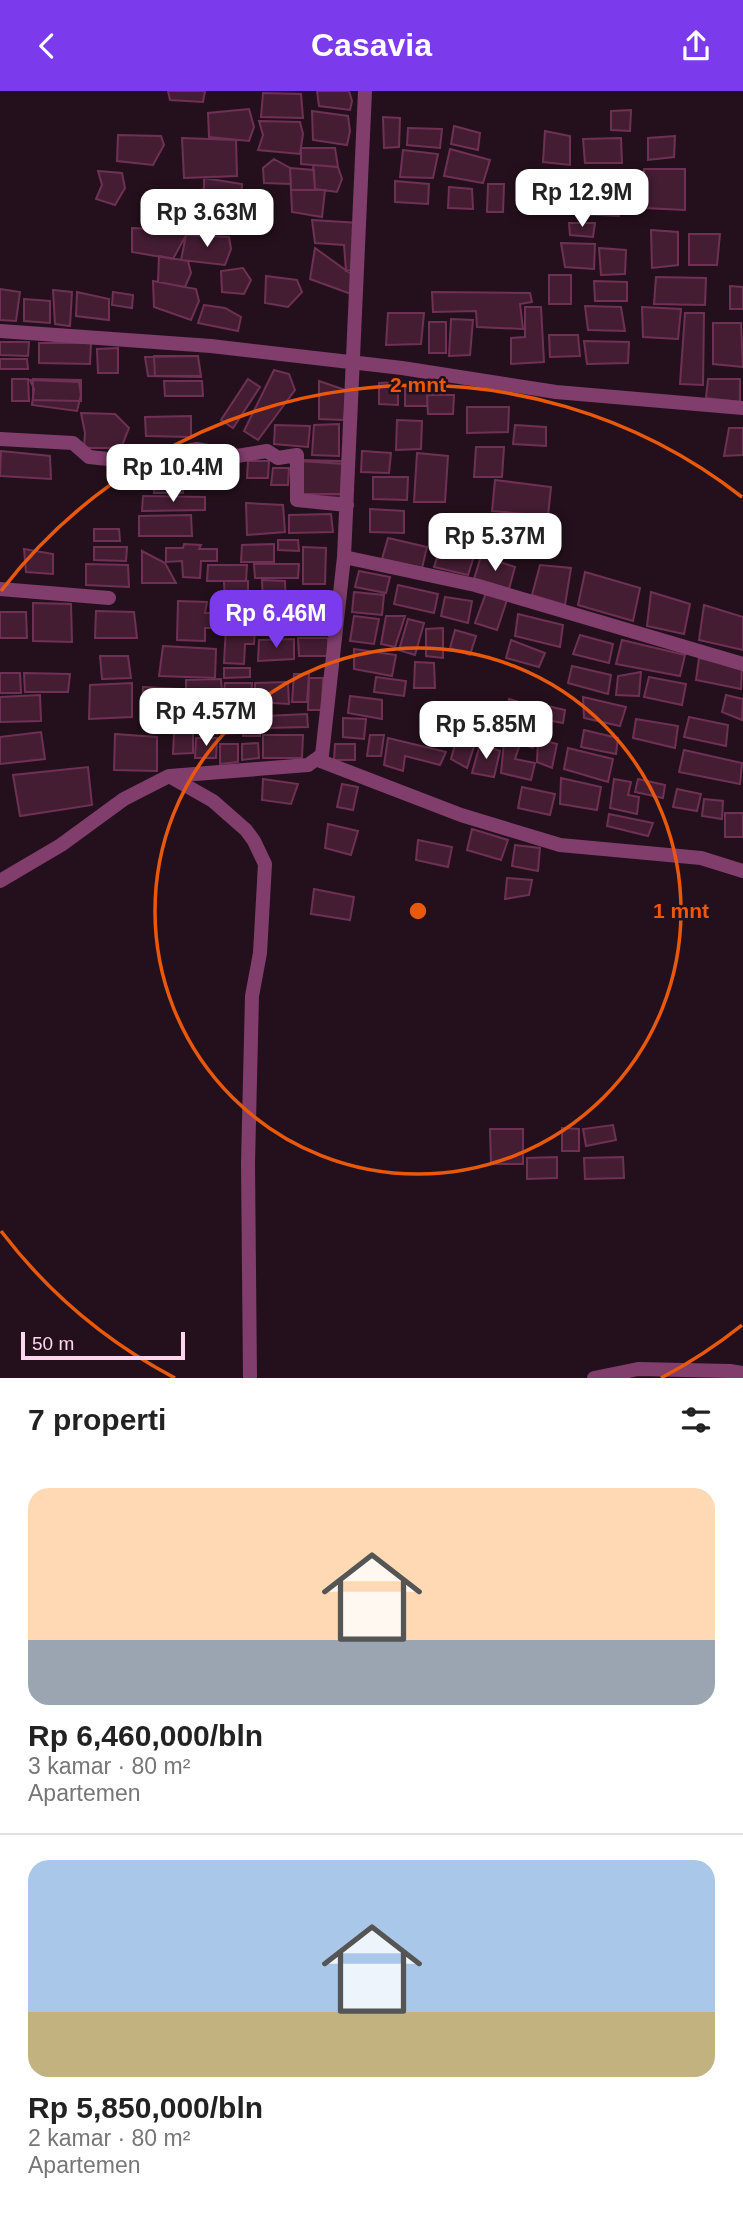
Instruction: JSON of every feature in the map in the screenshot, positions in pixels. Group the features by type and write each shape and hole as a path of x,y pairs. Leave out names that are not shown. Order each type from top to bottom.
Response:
{"street":[{"path":"0,881 61,845 124,799 169,776 309,765 318,760 323,749 344,557 365,91"},
{"path":"0,331 211,346 402,368 556,392 743,408"},
{"path":"0,439 73,443 89,457 118,460 155,457 196,449 237,456 267,451 278,458 297,454 297,500 347,505"},
{"path":"344,557 475,585 743,664"},
{"path":"0,589 109,598"},
{"path":"318,760 461,815 560,845 701,857 743,870"},
{"path":"169,776 213,801 246,830 265,864 260,953 252,996 248,1163 250,1378"},
{"path":"594,1378 638,1369 743,1373"}],"building":[{"path":"168,91 205,91 203,102 170,100"},
{"path":"317,91 349,91 352,101 350,110 319,106"},
{"path":"263,93 301,94 303,118 261,117"},
{"path":"249,109 254,127 249,141 209,137 208,113"},
{"path":"631,110 630,131 611,130 611,111"},
{"path":"312,111 348,116 350,131 347,145 313,140"},
{"path":"383,117 400,118 399,147 384,148"},
{"path":"259,121 300,122 303,134 300,154 258,150 263,135"},
{"path":"454,126 480,133 478,150 451,144"},
{"path":"408,128 442,129 440,148 407,145"},
{"path":"545,131 570,136 570,165 543,162"},
{"path":"118,135 161,136 164,145 153,165 117,161"},
{"path":"675,136 674,157 648,160 648,138"},
{"path":"182,138 236,140 237,176 184,178"},
{"path":"621,138 622,163 585,163 583,139"},
{"path":"301,148 335,148 338,167 301,164"},
{"path":"450,149 490,160 483,183 444,176"},
{"path":"403,150 438,154 433,178 400,177"},
{"path":"274,159 290,168 291,184 264,183 263,168"},
{"path":"313,165 338,167 342,179 337,192 315,189"},
{"path":"290,168 314,170 315,190 291,190"},
{"path":"644,169 685,169 685,210 644,208"},
{"path":"582,170 620,171 619,216 581,214"},
{"path":"98,171 122,173 125,188 115,205 96,199 102,185"},
{"path":"529,173 561,173 559,212 527,211"},
{"path":"204,178 242,184 241,202 217,199 216,232 196,230 197,191 204,189"},
{"path":"395,181 429,184 428,204 395,202"},
{"path":"488,184 504,184 503,212 487,212"},
{"path":"449,187 472,189 473,209 448,208"},
{"path":"181,190 197,191 191,222 171,213"},
{"path":"291,190 325,190 322,217 292,212"},
{"path":"312,220 360,223 358,269 346,271 344,245 315,243"},
{"path":"569,223 595,223 593,237 570,235"},
{"path":"132,228 181,230 186,235 173,259 132,252"},
{"path":"651,230 678,232 678,265 652,268"},
{"path":"689,234 720,234 717,265 689,265"},
{"path":"186,235 229,237 231,249 225,265 181,260"},
{"path":"561,243 595,244 594,269 565,267"},
{"path":"315,248 358,279 351,294 310,279"},
{"path":"599,248 626,250 625,274 601,275"},
{"path":"159,256 188,261 191,273 185,287 158,282"},
{"path":"243,268 251,280 244,294 222,292 221,271"},
{"path":"549,275 571,275 571,304 549,304"},
{"path":"266,276 297,280 302,292 288,307 265,303"},
{"path":"656,277 706,278 705,305 654,304"},
{"path":"153,281 196,289 199,301 191,320 154,307"},
{"path":"594,281 627,282 627,301 595,301"},
{"path":"730,286 743,287 743,309 730,309"},
{"path":"0,289 20,292 16,321 0,320"},
{"path":"53,290 72,292 70,326 55,324"},
{"path":"77,292 109,299 109,320 76,316"},
{"path":"113,292 133,295 132,308 112,305"},
{"path":"432,292 530,293 532,302 520,304 523,329 477,327 476,311 433,312"},
{"path":"24,299 50,301 50,323 24,321"},
{"path":"204,305 225,308 241,317 238,331 198,323"},
{"path":"585,306 621,307 625,331 588,330"},
{"path":"525,307 541,307 544,362 511,364 511,338 525,337"},
{"path":"642,307 681,309 678,339 643,337"},
{"path":"388,313 424,313 421,344 386,345"},
{"path":"685,313 704,313 703,385 680,384"},
{"path":"451,319 473,320 470,355 449,356"},
{"path":"429,322 446,322 446,353 429,353"},
{"path":"713,323 741,323 743,367 713,364"},
{"path":"549,335 578,335 580,356 550,357"},
{"path":"584,341 629,342 628,363 587,364"},
{"path":"0,342 29,342 28,356 0,355"},
{"path":"39,343 91,343 90,364 39,363"},
{"path":"118,348 118,373 98,373 97,349"},
{"path":"154,356 198,356 201,376 155,376"},
{"path":"198,356 201,377 148,376 145,357"},
{"path":"0,359 27,359 28,369 0,369"},
{"path":"274,370 289,374 295,390 258,440 244,431"},
{"path":"12,379 28,379 29,401 12,401"},
{"path":"33,379 81,380 81,401 33,400"},
{"path":"248,379 260,387 233,428 221,420"},
{"path":"708,379 740,379 740,402 706,398"},
{"path":"30,380 79,382 81,395 77,411 32,405 34,389"},
{"path":"164,381 202,381 203,396 165,396"},
{"path":"319,381 348,391 344,420 319,419"},
{"path":"398,382 398,405 379,404 379,383"},
{"path":"405,388 428,389 427,406 405,406"},
{"path":"427,395 454,395 453,414 428,414"},
{"path":"467,407 509,407 508,432 467,433"},
{"path":"81,413 115,414 129,428 121,448 84,448 85,433"},
{"path":"191,416 191,437 146,436 145,417"},
{"path":"397,420 422,421 421,449 396,450"},
{"path":"339,424 339,456 312,455 314,425"},
{"path":"275,425 310,426 308,447 274,444"},
{"path":"515,425 546,427 546,446 513,444"},
{"path":"729,428 743,428 743,455 724,456"},
{"path":"476,447 504,447 502,477 474,477"},
{"path":"1,451 50,456 51,479 0,476"},
{"path":"362,451 391,453 389,473 361,472"},
{"path":"417,453 448,456 445,502 414,502"},
{"path":"303,460 342,461 343,494 303,494"},
{"path":"248,461 269,461 268,478 247,478"},
{"path":"300,461 344,464 347,505 298,499"},
{"path":"183,464 183,493 154,493 155,465"},
{"path":"273,468 289,468 288,485 271,485"},
{"path":"373,477 408,477 407,500 373,499"},
{"path":"495,480 551,487 548,516 492,511"},
{"path":"143,496 205,497 205,510 142,511"},
{"path":"246,503 283,505 285,532 247,535"},
{"path":"370,509 404,511 404,533 370,532"},
{"path":"331,514 333,532 289,533 289,515"},
{"path":"191,515 192,536 139,536 139,516"},
{"path":"480,520 510,528 502,552 472,545"},
{"path":"512,525 548,535 547,557 509,547"},
{"path":"94,529 119,529 120,541 94,541"},
{"path":"388,538 427,547 422,568 382,559"},
{"path":"278,540 298,540 299,551 278,550"},
{"path":"442,543 475,553 468,575 434,567"},
{"path":"184,544 201,545 199,549 217,549 217,561 201,561 200,578 183,577 182,561 166,562 166,548 183,548"},
{"path":"274,544 274,562 241,562 242,545"},
{"path":"94,547 127,547 126,561 94,560"},
{"path":"303,547 326,548 325,584 303,584"},
{"path":"24,549 53,554 53,574 26,572"},
{"path":"142,551 165,563 176,583 142,583"},
{"path":"481,556 515,567 509,589 474,579"},
{"path":"86,564 128,565 129,587 86,585"},
{"path":"254,564 299,564 298,578 255,578"},
{"path":"208,565 247,565 246,581 207,581"},
{"path":"540,565 571,568 565,605 532,595"},
{"path":"359,571 390,577 386,593 355,587"},
{"path":"585,572 640,588 633,621 578,605"},
{"path":"262,580 285,581 286,606 263,606"},
{"path":"224,581 248,581 248,608 225,607"},
{"path":"398,585 438,594 434,613 394,604"},
{"path":"354,592 384,595 382,615 352,612"},
{"path":"651,592 690,604 684,634 647,626"},
{"path":"486,593 507,600 497,630 475,623"},
{"path":"445,597 472,601 468,623 441,616"},
{"path":"178,601 207,602 205,613 219,613 218,628 205,628 205,641 177,640"},
{"path":"33,603 71,604 72,642 33,641"},
{"path":"704,605 743,617 743,650 699,640"},
{"path":"96,611 134,612 137,638 95,638"},
{"path":"0,612 26,612 27,638 0,638"},
{"path":"518,614 563,625 560,647 515,636"},
{"path":"354,616 379,619 374,644 350,641"},
{"path":"386,616 405,616 395,647 381,644"},
{"path":"408,619 424,623 415,655 399,650"},
{"path":"226,627 255,628 254,644 245,644 244,664 224,663"},
{"path":"443,628 443,658 426,656 426,629"},
{"path":"455,630 476,636 470,655 450,648"},
{"path":"580,635 613,644 609,663 573,654"},
{"path":"298,638 328,638 328,656 299,656"},
{"path":"294,639 294,659 258,661 259,640"},
{"path":"511,640 545,653 539,667 506,658"},
{"path":"622,640 685,655 680,676 616,664"},
{"path":"163,646 216,649 215,678 159,676"},
{"path":"354,649 396,655 392,676 354,669"},
{"path":"100,656 128,656 131,678 102,679"},
{"path":"699,658 742,668 741,689 696,680"},
{"path":"415,662 434,663 435,688 414,688"},
{"path":"572,666 611,675 608,694 568,683"},
{"path":"224,668 250,668 250,677 224,678"},
{"path":"641,672 639,696 616,695 618,676"},
{"path":"0,673 20,673 21,693 0,693"},
{"path":"24,673 70,674 68,692 25,692"},
{"path":"294,674 309,674 307,702 292,702"},
{"path":"376,677 406,681 404,696 374,692"},
{"path":"649,677 686,684 682,705 644,697"},
{"path":"309,678 323,678 322,710 308,710"},
{"path":"221,679 223,704 186,704 186,680"},
{"path":"288,682 289,704 255,702 255,683"},
{"path":"132,683 132,717 89,719 90,685"},
{"path":"225,683 252,683 251,705 223,704"},
{"path":"143,687 179,689 181,717 142,719"},
{"path":"40,695 41,721 0,722 0,697"},
{"path":"726,695 743,699 742,720 722,712"},
{"path":"350,696 382,700 382,719 348,713"},
{"path":"583,697 626,707 620,726 584,718"},
{"path":"509,699 533,706 531,720 506,716"},
{"path":"539,704 565,710 563,723 537,718"},
{"path":"218,709 217,734 197,733 198,710"},
{"path":"243,709 260,709 260,736 243,736"},
{"path":"222,710 239,710 238,733 222,734"},
{"path":"307,714 308,727 265,728 266,716"},
{"path":"463,716 482,722 467,768 451,759"},
{"path":"689,717 728,725 726,746 684,737"},
{"path":"343,718 366,719 364,739 343,737"},
{"path":"636,719 678,726 675,748 633,738"},
{"path":"488,721 537,736 533,748 487,732"},
{"path":"584,730 618,738 616,754 581,747"},
{"path":"41,732 45,759 0,764 0,737"},
{"path":"193,732 193,753 173,754 174,733"},
{"path":"115,734 157,737 157,771 114,770"},
{"path":"263,735 303,735 302,758 263,758"},
{"path":"370,735 384,735 381,756 367,756"},
{"path":"196,738 217,738 216,758 195,758"},
{"path":"388,738 446,752 440,765 405,756 403,771 384,765"},
{"path":"538,739 557,744 552,768 537,762"},
{"path":"504,742 520,744 515,759 535,763 531,780 501,773"},
{"path":"258,743 259,758 242,760 242,744"},
{"path":"220,744 238,744 238,762 220,764"},
{"path":"335,744 355,744 355,760 334,760"},
{"path":"480,744 500,751 494,777 472,773"},
{"path":"568,748 613,759 608,782 564,769"},
{"path":"684,750 742,763 740,784 679,772"},
{"path":"88,767 92,805 20,816 13,775"},
{"path":"561,778 601,787 597,810 560,804"},
{"path":"263,779 298,784 291,804 262,800"},
{"path":"614,779 631,782 628,795 639,797 637,814 610,808"},
{"path":"638,779 665,785 663,798 635,792"},
{"path":"342,784 358,787 353,810 337,807"},
{"path":"522,787 555,794 550,815 518,808"},
{"path":"677,789 701,794 697,811 673,807"},
{"path":"704,799 723,801 722,819 702,816"},
{"path":"725,813 743,813 743,837 725,837"},
{"path":"609,814 653,823 648,836 607,826"},
{"path":"328,824 358,831 351,855 325,848"},
{"path":"472,829 508,840 501,860 467,850"},
{"path":"418,840 452,847 448,867 416,860"},
{"path":"515,845 540,848 538,871 512,866"},
{"path":"507,878 532,880 529,895 505,899"},
{"path":"314,889 354,897 350,920 311,914"},
{"path":"613,1125 616,1140 586,1146 583,1129"},
{"path":"562,1128 579,1129 579,1151 562,1151"},
{"path":"490,1129 523,1129 523,1164 491,1164"},
{"path":"557,1157 557,1178 527,1179 527,1158"},
{"path":"623,1157 624,1178 585,1179 584,1158"}]}
